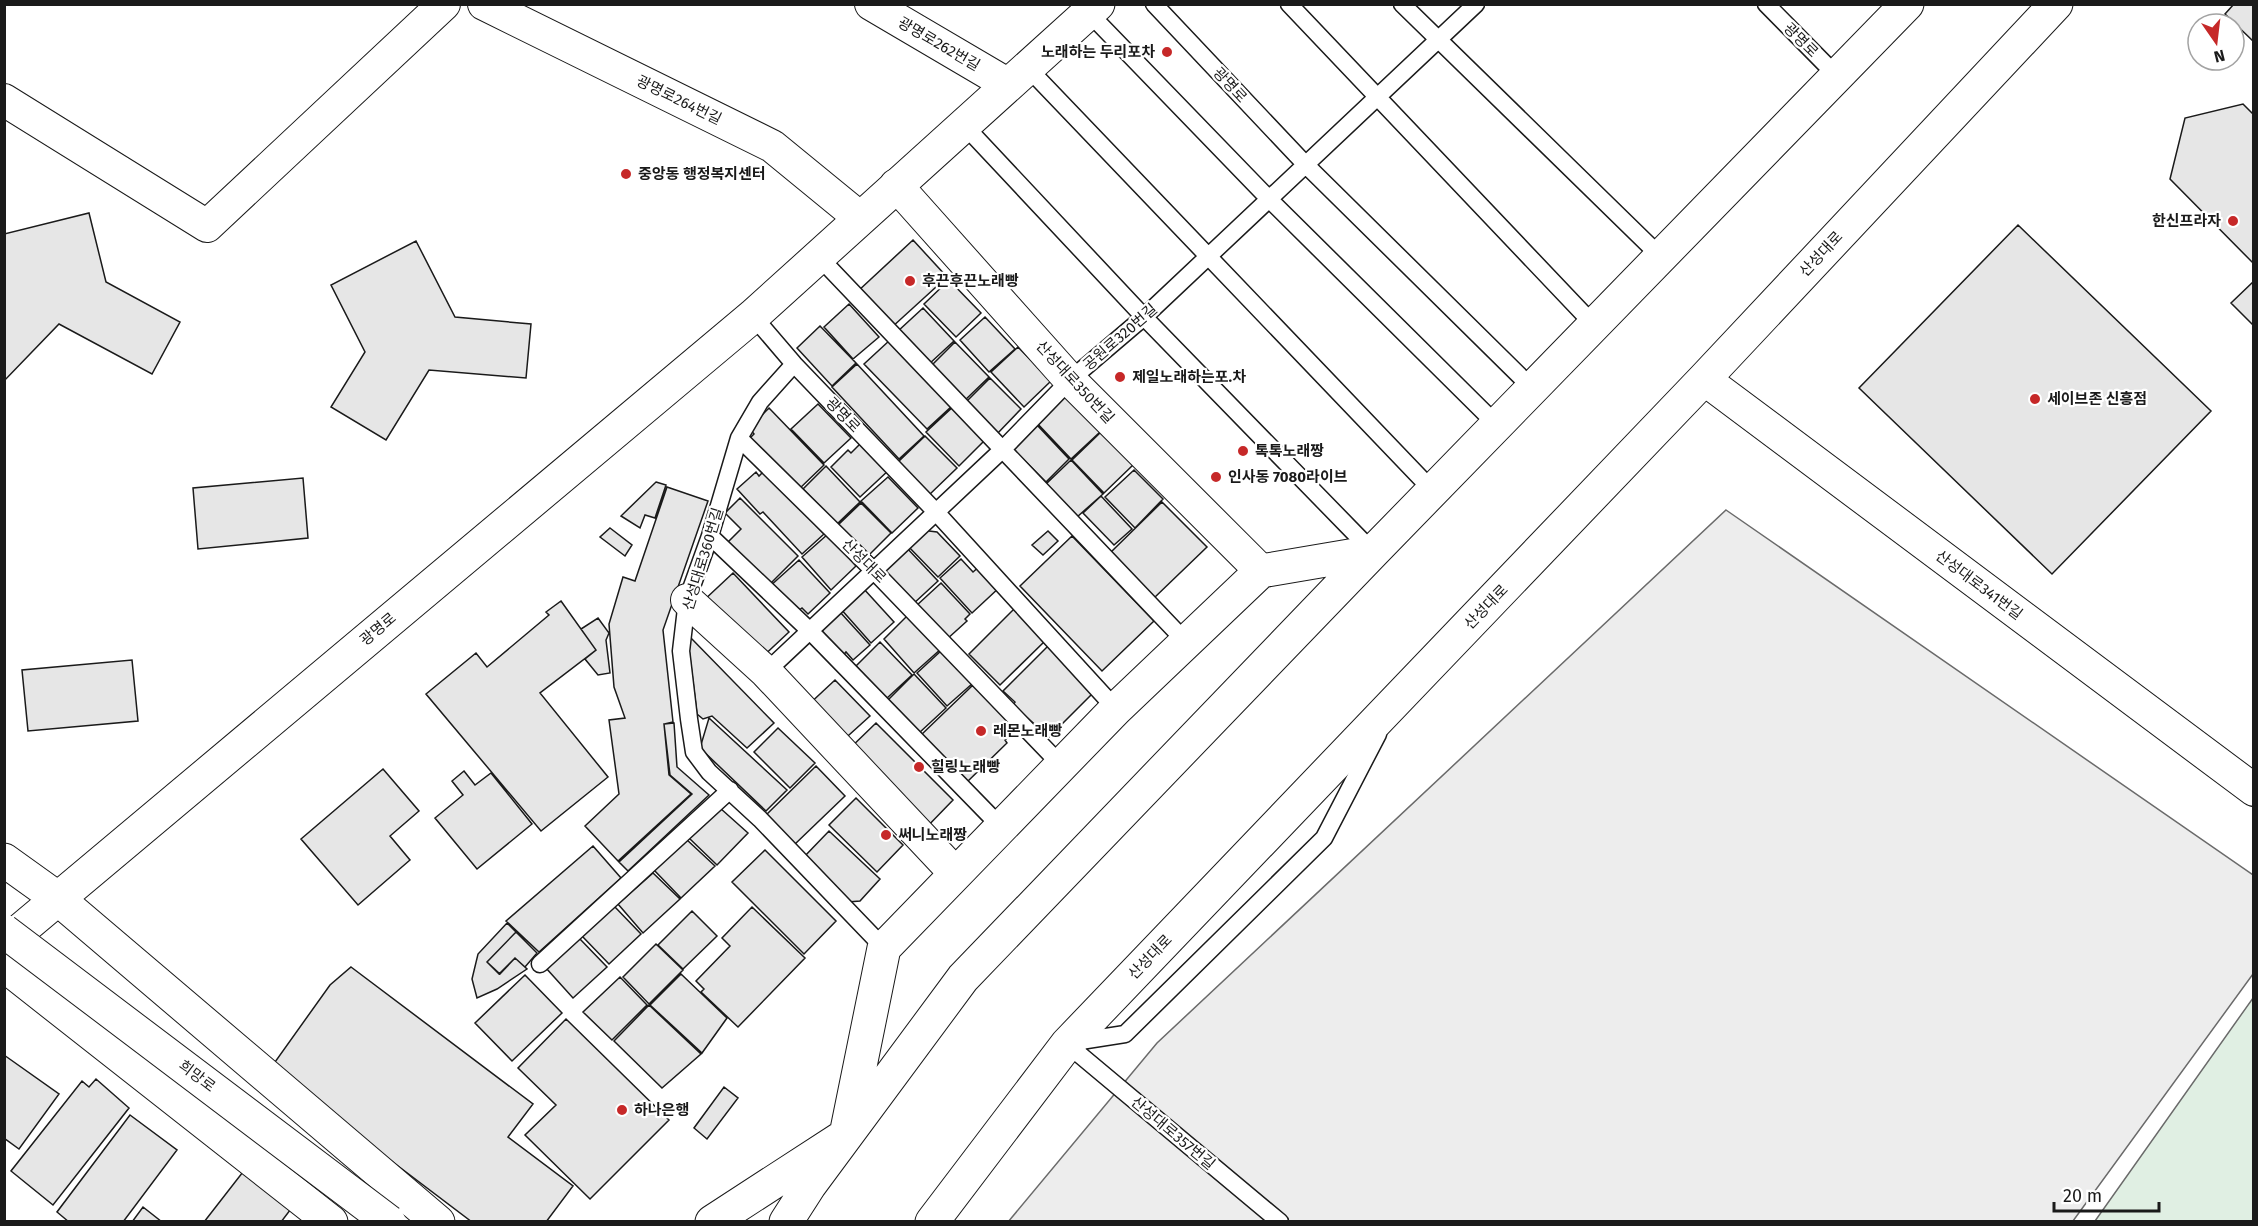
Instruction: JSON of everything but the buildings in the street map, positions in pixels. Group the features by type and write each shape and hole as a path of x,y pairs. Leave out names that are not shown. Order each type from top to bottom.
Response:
{"main road":[{"path":"786,1221 846,1135 963,978 1433,490 1907,4"},
{"name":"산성대로","path":"932,1221 1067,1044 1704,379 2056,4"},
{"name":"광명로","path":"4,944 753,316 1093,9"},
{"path":"712,1221 846,1135 884,948 1116,709 1261,571 1373,552"},
{"path":"4,860 57,898 438,1221"},
{"name":"희망로","path":"4,932 389,1221"},
{"path":"4,965 331,1221"}],"street":[{"path":"4,100 207,226 444,4"},
{"name":"광명로264번길","path":"484,4 772,146 860,218"},
{"name":"광명로262번길","path":"871,4 1017,76"},
{"name":"산성대로350번길","path":"896,185 1070,380 1261,571"},
{"name":"산성대로341번길","path":"1704,379 2253,790"},
{"path":"687,600 766,672 955,873"}],"lane":[{"name":"광명로","path":"1154,4 1306,165"},
{"path":"1289,4 1376,99 1595,326"},
{"path":"1402,4 1437,41 1661,257"},
{"name":"공원로320번길","path":"766,672 1002,450 1070,380 1144,317 1476,4"},
{"name":"광명로","path":"1766,4 1836,75"},
{"name":"광명로","path":"1093,9 1269,199"},
{"path":"1017,76 1207,257 1433,490"},
{"path":"963,124 1144,317 1373,552"},
{"path":"1306,165 1533,389"},
{"path":"1269,199 1497,424"},
{"path":"818,256 1187,643"},
{"name":"광명로","path":"753,316 794,364 936,512"},
{"name":"산성대로360번길","path":"794,364 760,402 739,438 710,536 687,600 681,651 694,752 709,772 730,790 884,948"},
{"name":"산성대로","path":"739,438 874,571 1061,765"},
{"path":"936,512 1116,709"},
{"path":"710,536 810,631 1001,826"},
{"path":"1067,1044 1125,1034 1324,838 1394,703"},
{"path":"540,964 730,790"},
{"name":"산성대로357번길","path":"1067,1044 1280,1221"}],"green space":[{"path":"2253,998 2253,1221 2095,1221"}],"shaded area":[{"path":"1726,510 2253,875 2253,974 2073,1221 1008,1222 1157,1043"}],"place":[{"name":"노래하는 두리포차","path":"1167,52"},
{"name":"중앙동 행정복지센터","path":"626,174"},
{"name":"한신프라자","path":"2233,221"},
{"name":"후끈후끈노래빵","path":"910,281"},
{"name":"제일노래하는포.차","path":"1120,377"},
{"name":"세이브존 신흥점","path":"2035,399"},
{"name":"톡톡노래짱","path":"1243,451"},
{"name":"인사동 7080라이브","path":"1216,477"},
{"name":"레몬노래빵","path":"981,731"},
{"name":"힐링노래빵","path":"919,767"},
{"name":"써니노래짱","path":"886,835"},
{"name":"하나은행","path":"622,1110"}]}
